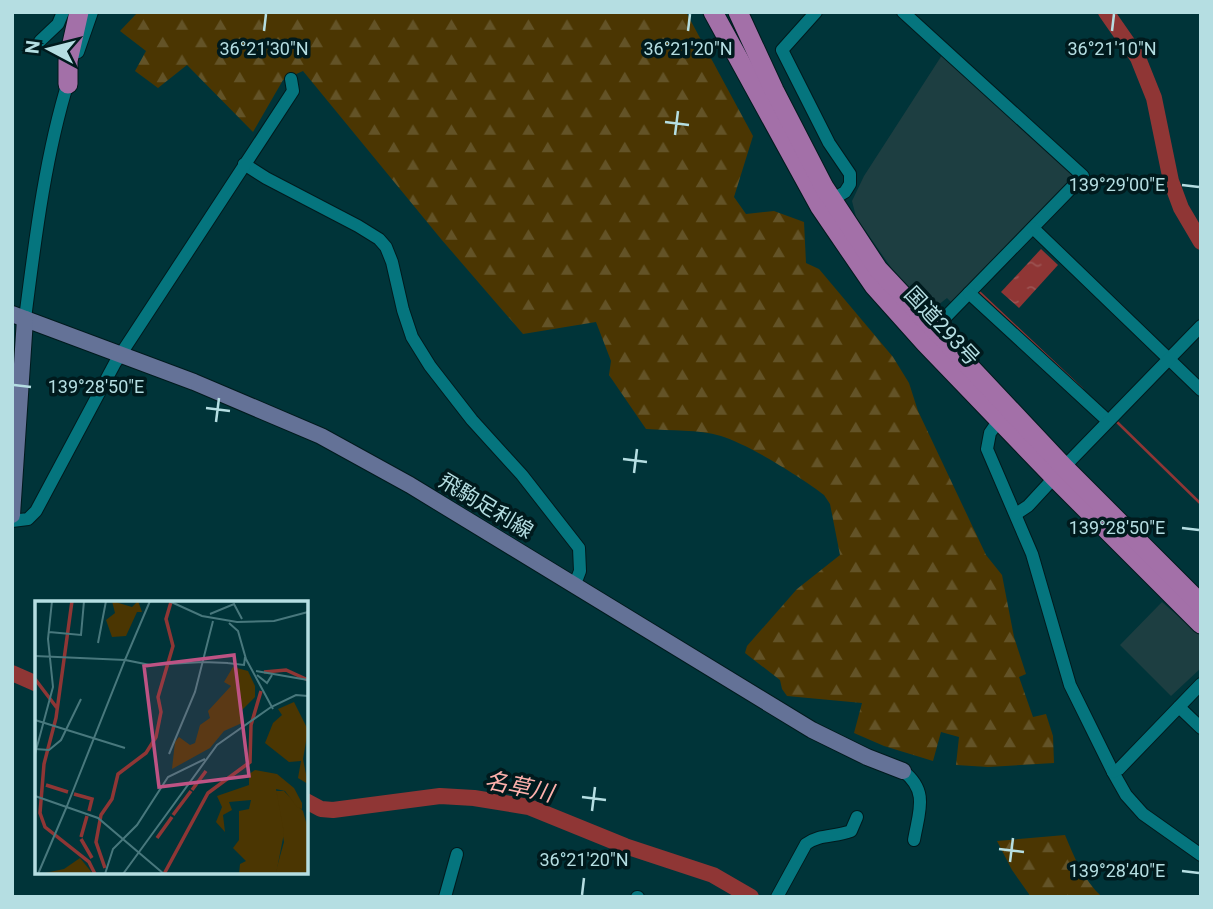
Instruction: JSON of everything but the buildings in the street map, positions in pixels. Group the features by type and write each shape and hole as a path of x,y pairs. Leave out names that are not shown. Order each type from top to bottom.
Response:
{"highway":[{"path":"68,84 68,61 79,12"},
{"name":"国道293号","path":"713,12 826,204 878,269 1059,472 1201,624"},
{"name":"国道293号","path":"738,12 846,248 890,305 999,420 1201,604"}],"main road":[{"name":"飛駒足利線","path":"19,317 194,382 321,436 410,485 812,730 903,771"},
{"path":"12,518 19,317"}],"street":[{"path":"40,41 58,24 63,12"},
{"path":"19,317 68,84 92,12"},
{"path":"816,12 782,50 829,143 850,174 850,184 845,192 826,204"},
{"path":"903,12 1083,176 933,330"},
{"path":"12,518 28,519 36,511 102,386 293,91 292,79"},
{"path":"244,164 358,226 379,239 386,247 412,337 430,366 472,420 522,475 579,548 580,571 575,584"},
{"path":"1033,228 1201,390"},
{"path":"968,293 1108,421"},
{"path":"1016,514 1028,506 1201,326"},
{"path":"999,420 990,433 987,449 1032,554 1070,685 1126,794 1143,814 1201,855"},
{"path":"1113,772 1201,684"},
{"path":"1179,708 1201,729"},
{"path":"903,771 915,780 920,791 914,840"},
{"path":"777,897 806,844 814,838 850,831 857,817"},
{"path":"445,897 457,855"}],"shaded area":[{"path":"944,52 1076,177 952,303 947,298 933,309 929,304 926,307 892,269 856,217 852,201 864,176"},
{"path":"1162,602 1201,636 1201,668 1171,696 1120,645"}],"green space":[{"path":"138,12 686,12 753,136 734,197 746,214 774,211 804,222 806,263 819,269 893,357 909,383 918,411 986,555 1002,575 1014,637 1026,674 1019,677 1033,717 1046,714 1053,736 1054,763 988,767 956,765 959,737 941,732 933,761 884,746 854,733 862,703 787,696 780,680 745,653 747,646 797,589 840,555 830,504 824,495 774,462 732,440 703,432 646,429 609,375 611,361 596,322 523,334 303,71 283,80 253,132 187,65 158,88 135,71 146,51 120,31"},
{"path":"1065,835 1085,876 1102,897 1031,897 1012,870 997,841"}],"water":[{"path":"1041,249 1058,265 1019,308 1001,292"}],"waterway":[{"path":"1106,12 1138,58 1154,98 1171,181 1181,208 1201,242"},
{"path":"978,291 1082,389"},
{"path":"1117,422 1201,504"},
{"name":"名草川","path":"12,673 35,683"},
{"name":"名草川","path":"308,802 321,809 333,810 440,796 474,798 529,807 625,846 713,875 751,897"}]}
